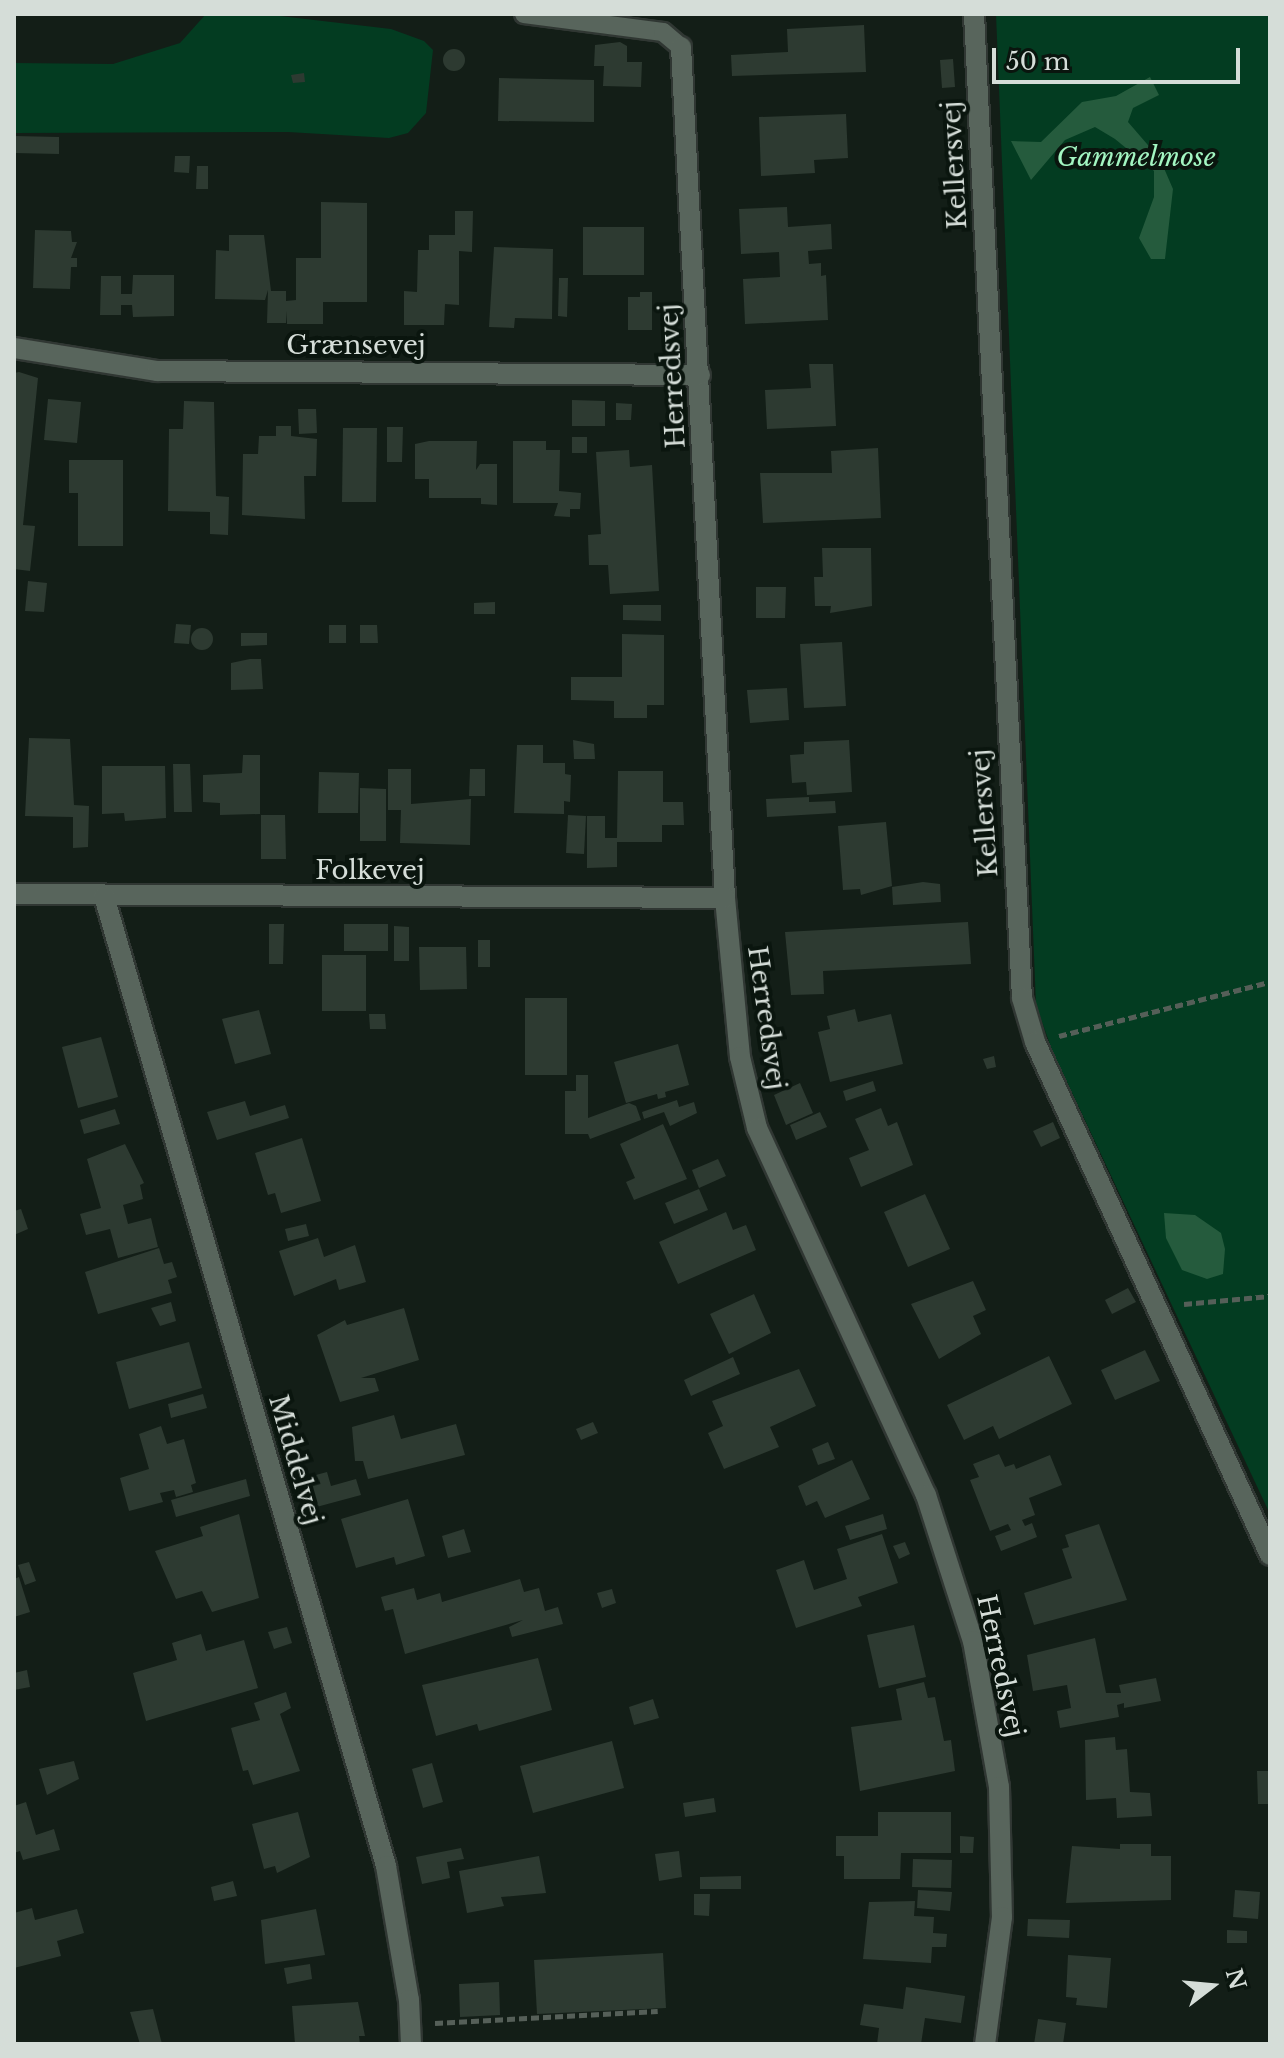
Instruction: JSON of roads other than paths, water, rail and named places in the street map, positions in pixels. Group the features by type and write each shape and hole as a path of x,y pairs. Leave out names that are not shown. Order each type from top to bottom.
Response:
{"street":[{"name":"Kellersvej","path":"974,14 1006,733 1022,998 1035,1042 1270,1555"},
{"name":"Herredsvej","path":"681,47 725,898 740,1057 757,1128 926,1495 973,1641 999,1787 1002,1917 985,2044"},
{"name":"Grænsevej","path":"14,348 157,371 700,375"},
{"name":"Folkevej","path":"14,894 725,898"},
{"name":"Middelvej","path":"104,896 386,1866 410,2034"}],"lane":[{"path":"524,14 663,32 681,47"}],"park label":[{"name":"Gammelmose","path":"1136,158"}]}
